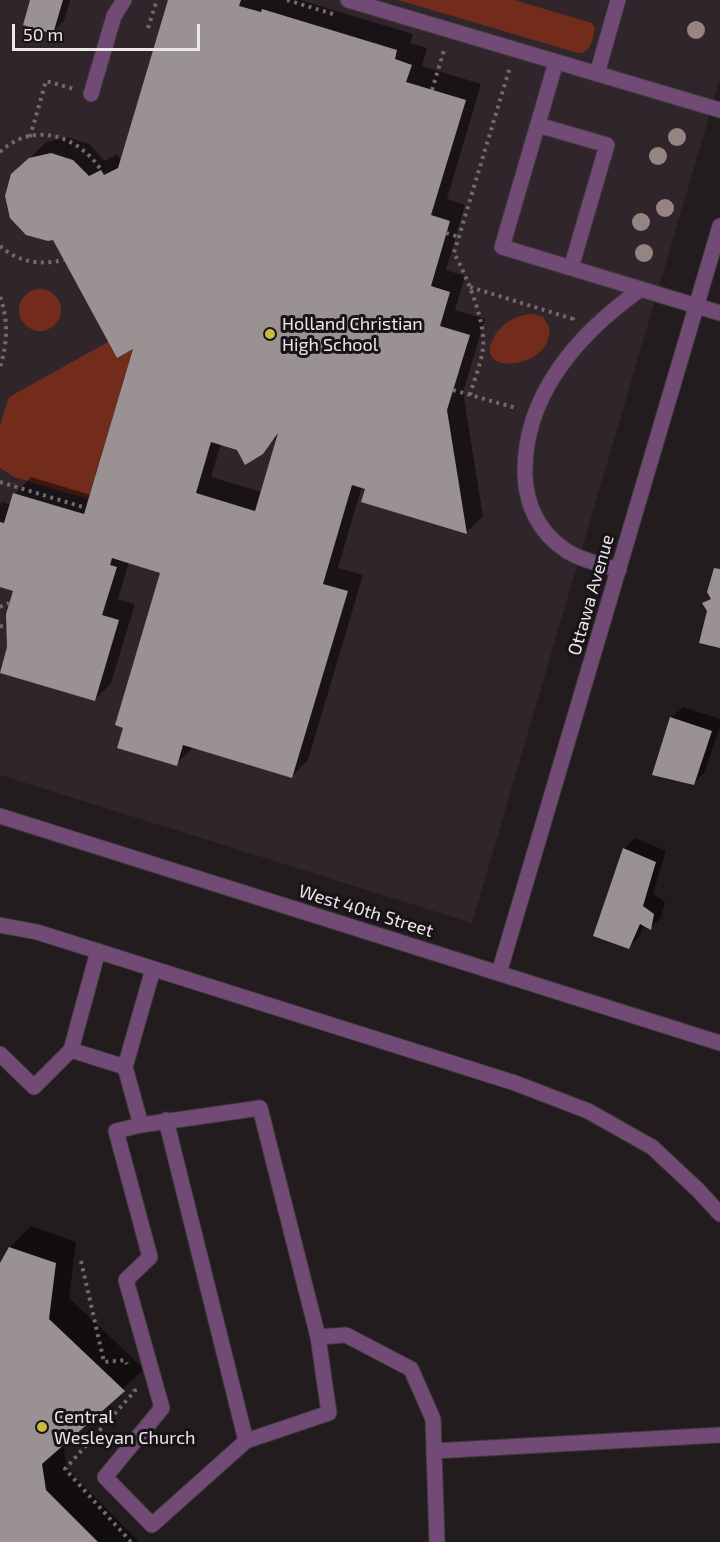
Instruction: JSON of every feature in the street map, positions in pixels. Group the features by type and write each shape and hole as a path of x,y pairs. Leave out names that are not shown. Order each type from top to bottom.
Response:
{"street":[{"path":"91,94 114,16 124,0"},
{"path":"348,0 720,110"},
{"path":"597,74 618,0"},
{"path":"556,62 502,248 720,314"},
{"path":"538,125 607,145 571,268"},
{"name":"Ottawa Avenue","path":"499,974 720,226"},
{"path":"619,570 565,550 549,537 533,513 528,497 526,444 537,408 558,370 575,346 617,306 641,289"},
{"name":"West 40th Street","path":"0,816 720,1043"},
{"path":"0,926 37,932 98,951 504,1080 588,1111 652,1147 720,1214"},
{"path":"0,1054 34,1087 71,1050 98,951"},
{"path":"141,1125 125,1067 153,969"},
{"path":"71,1050 125,1067"},
{"path":"260,1108 318,1336 329,1413 246,1441 152,1525 105,1477 162,1408 126,1280 150,1257 116,1131 166,1120 260,1108"},
{"path":"166,1120 246,1441"},
{"path":"318,1336 346,1335 411,1369 433,1419 437,1542"},
{"path":"434,1451 720,1435"}],"path":[{"path":"148,27 157,0"},
{"path":"432,90 445,47"},
{"path":"470,394 483,347 470,287 454,253 510,66"},
{"path":"30,136 46,81 91,94"},
{"path":"0,152 14,142 30,136 50,135 75,143 94,159 101,170"},
{"path":"446,233 459,237"},
{"path":"0,246 12,256 24,261 49,263 64,260"},
{"path":"470,287 573,319"},
{"path":"0,297 6,319 7,335 0,368"},
{"path":"453,390 516,408"},
{"path":"0,482 86,508"},
{"path":"0,607 9,603"},
{"path":"0,626 6,627"},
{"path":"81,1261 104,1362 125,1360 129,1370"},
{"path":"131,1542 65,1469 135,1391 132,1380"}],"shaded area":[{"path":"0,0 720,0 720,79 472,923 0,775"},
{"path":"398,0 514,0 592,23 595,29 586,51 578,53"},
{"path":"40,289 48,290 55,295 60,302 60,318 55,325 48,330 40,331 32,330 25,325 20,318 19,310 20,302 25,295 32,290"},
{"path":"533,314 543,317 549,326 547,341 539,353 513,364 501,363 492,357 490,347 497,332 509,321"},
{"path":"108,342 117,358 133,349 88,499 14,477 0,468 0,425 9,397"}],"building":[{"path":"30,0 63,0 53,34 23,25"},
{"path":"168,0 241,0 239,6 261,12 262,9 397,50 395,59 412,65 406,82 466,100 431,215 450,221 431,286 450,292 440,326 470,335 447,410 467,534 361,502 365,489 352,485 323,584 348,591 292,778 183,745 177,766 117,748 123,728 115,725 160,573 112,558 110,565 117,567 102,615 119,620 95,701 0,673 7,647 6,614 13,591 0,587 0,522 4,523 13,493 84,514 133,349 117,358 53,240 48,241 26,235 10,218 5,196 11,174 29,158 51,153 73,160 89,176 101,170 104,175 118,168","holes":["278,433 255,511 196,493 211,442 237,450 245,465 263,454"]},
{"path":"714,568 720,569 720,648 699,643 707,611 702,603 711,599 707,592"},
{"path":"670,717 712,731 694,785 652,775"},
{"path":"623,848 656,862 643,906 654,914 651,930 640,924 629,949 593,936"},
{"name":"Central Wesleyan Church","path":"9,1247 56,1263 49,1319 125,1391 42,1464 46,1490 98,1542 0,1542 0,1263"}],"place":[{"name":"Holland Christian High School","path":"270,334"},
{"name":"Central Wesleyan Church","path":"42,1427"}]}
